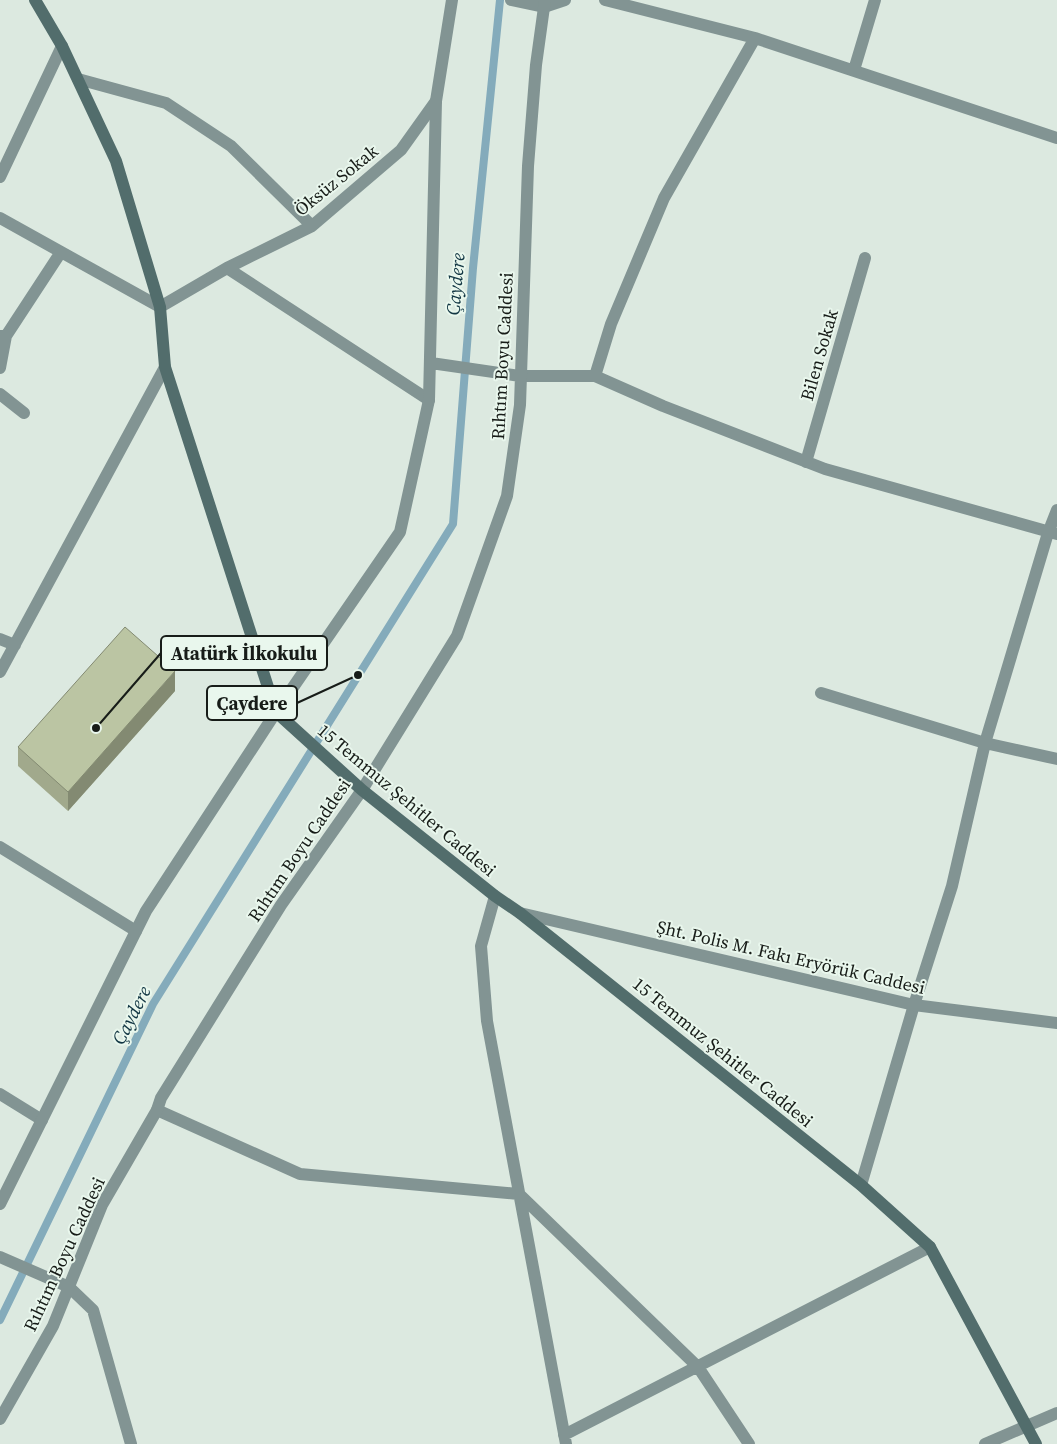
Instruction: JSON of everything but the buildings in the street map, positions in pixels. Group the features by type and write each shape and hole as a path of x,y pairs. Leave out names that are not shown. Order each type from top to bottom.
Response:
{"main road":[{"path":"35,0 62,46 116,161 160,307 165,367 276,712"},
{"name":"15 Temmuz Şehitler Caddesi","path":"276,712 342,774 495,896 520,913 861,1185 930,1247 1027,1424 1036,1444"}],"street":[{"path":"0,1204 146,911 276,712 400,532 428,400 436,101 452,0"},
{"path":"511,0 544,4 565,0"},
{"path":"605,0 754,38 1057,138"},
{"path":"854,70 875,0"},
{"name":"Rıhtım Boyu Caddesi","path":"0,1419 53,1326 102,1205 158,1110 162,1098 281,905 362,790 457,636 507,496 520,405 528,166 536,65 544,4"},
{"path":"596,376 611,324 664,198 754,38"},
{"path":"0,177 62,46"},
{"path":"78,79 166,102 231,146 312,226"},
{"name":"Öksüz Sokak","path":"160,307 227,268 312,226 401,150 436,101"},
{"path":"0,218 160,307"},
{"path":"0,368 3,336 60,252"},
{"name":"Bilen Sokak","path":"806,462 865,258"},
{"path":"227,268 428,400"},
{"path":"430,363 520,376 596,376 663,406 806,462 1052,533"},
{"path":"0,672 165,367"},
{"path":"0,394 24,413"},
{"path":"861,1185 914,1005 952,886 985,743 1052,533 1057,510"},
{"path":"0,639 15,645"},
{"path":"820,693 985,743 1057,758"},
{"path":"0,847 136,932"},
{"path":"495,896 481,946 487,1021 565,1439 698,1367 930,1247"},
{"name":"Şht. Polis M. Fakı Eryörük Caddesi","path":"520,913 914,1005 1057,1022"},
{"path":"0,1094 42,1120"},
{"path":"158,1110 300,1174 519,1194 698,1367 748,1444"},
{"path":"0,1257 69,1287 93,1310 131,1444"},
{"path":"985,1444 1027,1424 1057,1413"}],"waterway":[{"name":"Çaydere","path":"0,1320 153,1004 453,524 473,268 500,0"}],"place":[{"name":"Çaydere","path":"358,675"},
{"name":"Atatürk İlkokulu","path":"96,728"}]}
